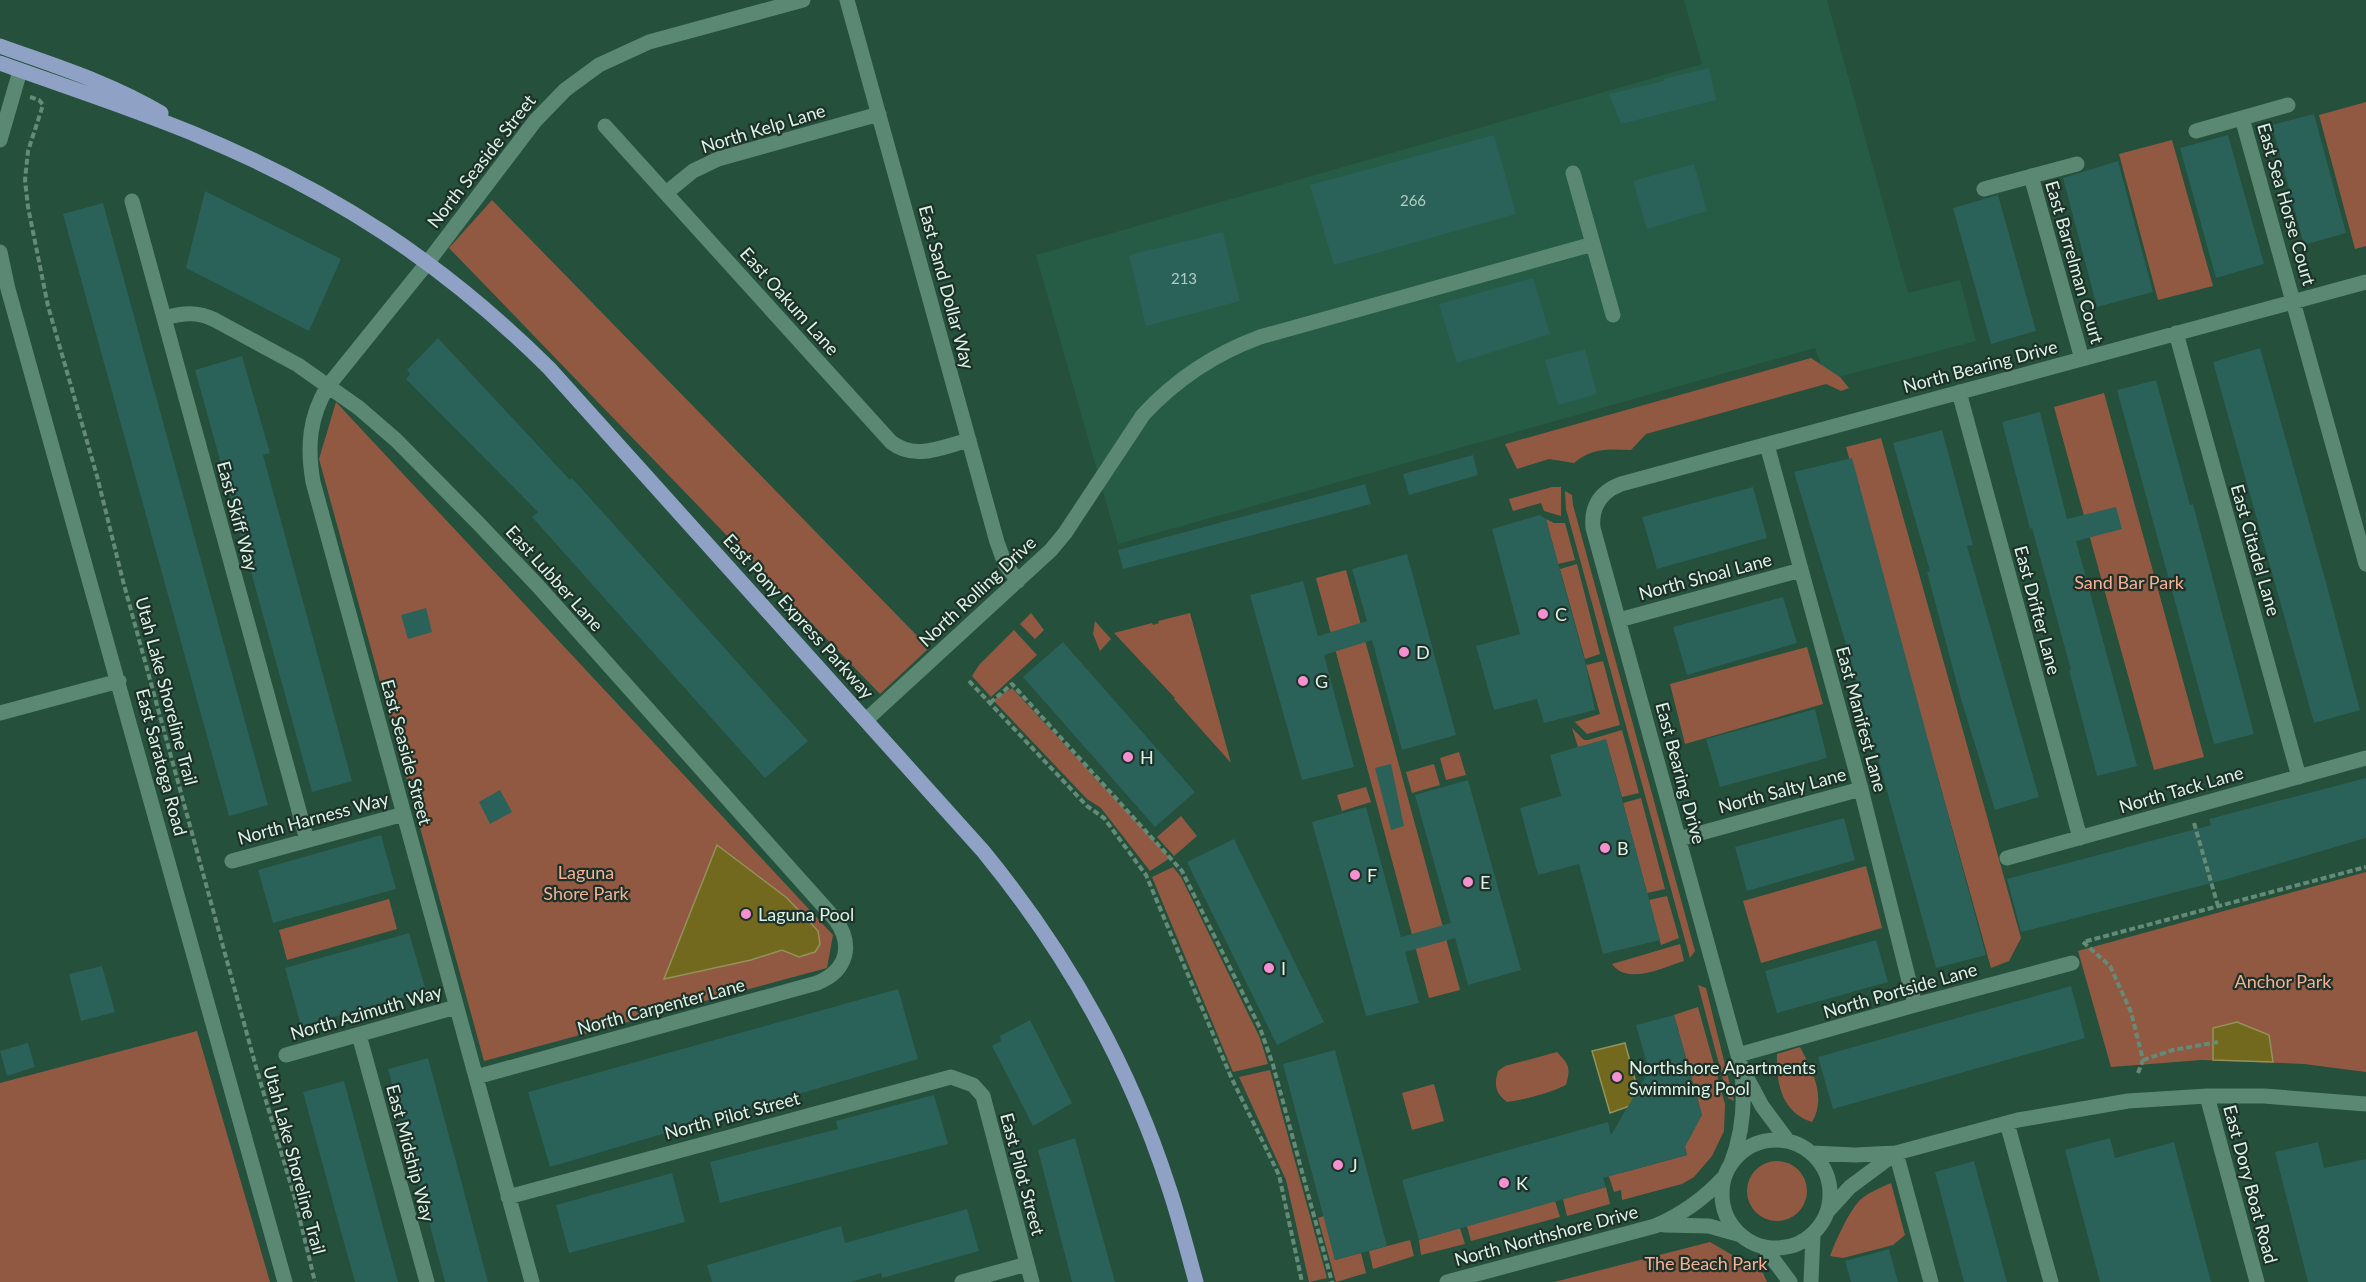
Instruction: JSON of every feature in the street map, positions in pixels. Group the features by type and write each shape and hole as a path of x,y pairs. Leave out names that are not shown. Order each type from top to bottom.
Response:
{"main road":[{"name":"East Pony Express Parkway","path":"0,46 125,93 192,132 316,191 381,229 428,262 492,313 549,368 866,720 1012,886 1039,923 1088,1000 1147,1127 1169,1186 1196,1282"},
{"name":"East Pony Express Parkway","path":"0,63 192,132"}],"street":[{"name":"North Seaside Street","path":"428,262 535,121 565,90 582,77 624,52 649,42 803,0"},
{"name":"East Sand Dollar Way","path":"847,0 1000,553 1018,581"},
{"path":"0,140 20,70"},
{"path":"2196,131 2288,105"},
{"name":"North Kelp Lane","path":"666,193 693,171 717,159 879,114"},
{"name":"East Sea Horse Court","path":"2242,118 2366,560"},
{"name":"East Oakum Lane","path":"605,126 891,442 903,450 918,453 969,440"},
{"path":"1984,189 2077,164"},
{"path":"1574,173 1613,315"},
{"name":"East Barrelman Court","path":"2031,176 2082,359"},
{"name":"East Skiff Way","path":"132,201 307,840"},
{"name":"North Rolling Drive","path":"866,720 1035,567 1065,533 1129,433 1158,399 1194,369 1236,345 1270,334 1593,244"},
{"name":"East Saratoga Road","path":"0,252 8,289 285,1282"},
{"name":"East Seaside Street","path":"428,262 328,387 320,400 311,427 309,445 313,482 532,1282"},
{"name":"North Bearing Drive","path":"1605,492 1621,484 2366,282"},
{"name":"East Lubber Lane","path":"164,318 187,313 206,315 298,364 359,408 396,440 538,586 835,919 845,936 844,956"},
{"name":"East Citadel Lane","path":"2176,333 2299,777"},
{"name":"East Drifter Lane","path":"1959,392 2080,838"},
{"name":"East Manifest Lane","path":"1767,445 1861,789 1915,1005"},
{"name":"East Bearing Drive","path":"1605,492 1594,508 1593,528 1740,1061"},
{"name":"North Shoal Lane","path":"1618,620 1801,570"},
{"path":"0,713 119,681"},
{"name":"North Tack Lane","path":"2007,858 2366,758"},
{"name":"North Salty Lane","path":"1678,838 1861,789"},
{"name":"North Harness Way","path":"232,861 404,814"},
{"name":"North Carpenter Lane","path":"476,1077 817,983 834,973 844,956"},
{"name":"North Portside Lane","path":"1740,1061 1915,1005 2072,963"},
{"name":"North Azimuth Way","path":"286,1055 456,1007"},
{"name":"East Midship Way","path":"359,1035 427,1282"},
{"path":"1740,1061 1760,1103 1788,1141"},
{"path":"1740,1061 1743,1115 1741,1132 1722,1188 1726,1214 1741,1235 1764,1247 1790,1282"},
{"name":"North Pilot Street","path":"508,1197 942,1078 967,1082"},
{"name":"East Pilot Street","path":"967,1082 982,1096 1032,1282"},
{"path":"1728,1170 1750,1146 1775,1140 1788,1141 1812,1153 1855,1155 1896,1153 2007,1123 2128,1101 2208,1096 2309,1098 2366,1104"},
{"name":"East Dory Boat Road","path":"2208,1096 2257,1282"},
{"path":"2007,1123 2051,1282"},
{"path":"1812,1153 1823,1169 1830,1187 1827,1213"},
{"path":"1764,1247 1790,1247 1802,1242 1813,1234 1850,1186 1896,1153"},
{"path":"1896,1153 1931,1282"},
{"name":"North Northshore Drive","path":"1655,1226 1680,1214 1702,1199 1728,1170"},
{"name":"North Northshore Drive","path":"1447,1282 1655,1226 1674,1224 1709,1226 1741,1235"},
{"path":"1811,1282 1813,1234"},
{"path":"962,1282 1027,1264"}],"path":[{"name":"Utah Lake Shoreline Trail","path":"43,105 28,151 26,180 28,207 48,306 97,476 120,570 256,1067 295,1200 315,1282"},
{"path":"969,681 1087,806 1104,819 1146,875 1231,1077 1279,1175 1302,1282"},
{"path":"990,703 1012,684 1182,871 1260,1028 1270,1056 1332,1282"},
{"path":"2190,807 2218,906"},
{"path":"2138,1073 2143,1060 2131,1012 2110,966 2083,942 2366,867"},
{"path":"2143,1060 2190,1046 2218,1041"}],"shaded area":[{"path":"1684,0 1827,0 1908,293 1960,280 1976,341 1827,380 1815,348 1118,544 1036,255 1702,64"},
{"name":"Laguna Pool","path":"717,845 787,898 818,931 820,944 815,952 799,957 782,950 751,960 664,979"},
{"path":"2237,1022 2269,1035 2273,1062 2213,1060 2213,1028"},
{"name":"Northshore Apartments Swimming Pool","path":"1625,1043 1641,1102 1610,1113 1592,1051"}],"green space":[{"path":"2366,102 2366,246 2355,249 2319,115"},
{"path":"2172,140 2213,286 2158,300 2119,154"},
{"path":"492,200 929,648 880,694 449,248"},
{"path":"1811,358 1840,377 1849,388 1841,391 1826,384 1646,434 1631,450 1594,452 1574,463 1549,459 1517,469 1505,444"},
{"name":"Sand Bar Park","path":"2104,393 2204,757 2154,770 2054,407"},
{"name":"Laguna Shore Park","path":"336,402 833,935 827,968 484,1061 319,459"},
{"path":"1881,438 2021,938 2009,961 1991,968 1846,447"},
{"path":"1552,487 1561,487 1561,516 1544,511 1541,503 1513,511 1509,499"},
{"path":"1565,491 1572,495 1695,951 1690,958 1566,509"},
{"path":"1546,519 1554,523 1565,523 1575,560 1558,564"},
{"path":"1577,564 1600,654 1585,659 1560,569"},
{"path":"1346,570 1460,990 1429,998 1316,578"},
{"path":"1031,613 1044,630 1035,639 1020,624"},
{"path":"1190,613 1231,763 1175,698 1114,633 1152,623 1153,625 1159,623 1158,621"},
{"path":"1095,621 1111,639 1100,651 1093,634"},
{"path":"1014,630 1037,655 991,697 972,676 979,665"},
{"path":"1807,647 1823,704 1685,744 1670,684"},
{"path":"1603,661 1620,725 1587,734 1575,722 1571,723 1600,714 1586,665"},
{"path":"1012,688 1170,858 1150,871 1101,808 1087,799 993,700"},
{"path":"1572,728 1584,740 1622,730 1639,793 1622,797 1606,740 1578,747"},
{"path":"1459,752 1466,775 1446,780 1440,758"},
{"path":"1434,764 1440,785 1412,793 1406,772"},
{"path":"1366,787 1371,802 1342,811 1337,795"},
{"path":"1641,798 1665,889 1647,893 1623,803"},
{"path":"1181,816 1197,836 1174,856 1157,837"},
{"path":"1866,866 1882,928 1761,963 1743,901"},
{"path":"1173,867 1181,877 1260,1038 1268,1064 1233,1072 1152,877"},
{"name":"Anchor Park","path":"2366,872 2366,1072 2304,1064 2202,1060 2111,1067 2078,951"},
{"path":"1667,896 1679,938 1661,945 1649,900"},
{"path":"389,899 397,929 287,960 279,930"},
{"path":"1680,944 1684,961 1646,973 1627,974 1612,964"},
{"path":"1698,985 1706,988 1734,1101 1728,1098"},
{"path":"1698,1007 1725,1104 1724,1131 1712,1156 1694,1177 1682,1184 1622,1200 1621,1190 1614,1192 1596,1137 1621,1173 1687,1155 1683,1139 1702,1115 1674,1015"},
{"path":"197,1031 270,1282 0,1282 0,1083"},
{"path":"1800,1047 1813,1074 1818,1093 1816,1113 1812,1122 1793,1111 1782,1095 1779,1085 1777,1054"},
{"path":"1557,1052 1568,1067 1566,1085 1537,1096 1507,1102 1500,1095 1496,1085 1498,1071 1505,1066"},
{"path":"1270,1070 1327,1278 1309,1282 1286,1180 1239,1077"},
{"path":"1434,1084 1444,1121 1412,1130 1402,1093"},
{"path":"1777,1161 1798,1170 1807,1191 1798,1212 1777,1221 1756,1212 1747,1191 1756,1170"},
{"path":"1891,1183 1905,1235 1893,1245 1843,1258 1830,1256 1843,1226 1860,1200"},
{"path":"1606,1187 1610,1204 1567,1216 1563,1199"},
{"path":"1555,1201 1560,1217 1471,1241 1467,1226"},
{"path":"1324,1216 1335,1260 1361,1253 1366,1273 1336,1282 1318,1218"},
{"path":"1460,1228 1465,1244 1421,1255 1419,1240"},
{"path":"1410,1240 1414,1256 1373,1269 1369,1251"},
{"name":"The Beach Park","path":"1710,1242 1763,1273 1767,1282 1554,1282"}],"building":[{"path":"1709,68 1716,100 1621,124 1609,94"},
{"path":"2314,114 2346,233 2304,245 2272,125"},
{"path":"1494,135 1516,214 1334,265 1310,185"},
{"path":"2228,135 2264,264 2216,278 2180,148"},
{"path":"2118,161 2153,292 2097,307 2063,178"},
{"path":"1694,164 1707,211 1647,229 1633,181"},
{"path":"205,191 341,259 309,331 186,268"},
{"path":"1998,195 2036,331 1991,344 1953,208"},
{"path":"103,203 268,805 229,816 63,214"},
{"path":"1223,232 1240,301 1146,326 1129,255"},
{"path":"1533,278 1550,334 1457,363 1439,304"},
{"path":"438,338 570,480 572,478 808,741 765,778 532,517 538,512 406,379 410,374 407,370"},
{"path":"2260,348 2360,710 2314,723 2213,362"},
{"path":"1585,349 1597,394 1558,405 1545,360"},
{"path":"242,356 270,453 263,455 352,781 312,792 195,370"},
{"path":"2156,380 2190,505 2193,504 2254,734 2214,744 2117,390"},
{"path":"2040,412 2067,519 2116,507 2122,529 2076,541 2137,766 2097,776 2069,670 2071,670 2002,422"},
{"path":"1942,430 1973,545 1967,546 2039,797 1995,810 1961,699 1927,572 1930,571 1893,443"},
{"path":"1473,455 1478,475 1409,495 1403,474"},
{"path":"1852,458 1986,955 1936,968 1849,654 1794,472"},
{"path":"1365,484 1371,504 1123,569 1118,550"},
{"path":"1753,487 1767,538 1657,569 1642,517"},
{"name":"C","path":"1540,515 1546,519 1586,665 1595,710 1544,723 1537,699 1494,710 1476,646 1520,634 1492,529"},
{"path":"1407,554 1456,735 1402,750 1372,640 1324,655 1354,767 1302,780 1250,595 1303,581 1318,636 1367,621 1352,569"},
{"path":"1783,597 1797,643 1687,675 1673,627"},
{"path":"426,608 432,632 408,639 401,615"},
{"name":"H","path":"1063,642 1195,792 1155,827 1023,677"},
{"path":"1815,709 1827,758 1720,787 1706,739"},
{"name":"B","path":"1606,739 1660,940 1603,954 1579,864 1538,875 1520,808 1561,796 1550,755"},
{"path":"1391,764 1404,826 1391,830 1375,768"},
{"path":"2366,778 2366,838 2227,879 2021,932 2007,879 2211,825 2209,819"},
{"path":"1468,780 1521,970 1468,985 1455,938 1405,952 1419,1003 1366,1016 1312,822 1366,807 1401,937 1451,923 1415,795"},
{"path":"500,790 512,812 490,824 479,802"},
{"path":"1844,818 1855,860 1747,891 1735,847"},
{"path":"381,835 396,889 273,923 258,870"},
{"name":"I","path":"1234,839 1324,1022 1277,1045 1187,862"},
{"path":"409,933 426,991 301,1026 285,968"},
{"path":"1876,940 1888,982 1777,1013 1765,971"},
{"path":"102,966 115,1012 81,1021 69,974"},
{"path":"2071,986 2085,1038 1833,1109 1818,1057"},
{"path":"898,989 918,1059 550,1167 528,1092"},
{"path":"1674,1015 1702,1115 1685,1147 1687,1155 1603,1178 1606,1187 1419,1240 1402,1180 1608,1122 1611,1135 1649,1071 1636,1025"},
{"path":"1030,1020 1072,1103 1033,1126 992,1046 1001,1041 1000,1036"},
{"path":"28,1043 35,1067 7,1076 0,1051"},
{"name":"J","path":"1335,1050 1387,1246 1335,1260 1283,1064"},
{"path":"428,1058 488,1282 445,1282 388,1069"},
{"path":"344,1081 398,1282 355,1282 303,1092"},
{"path":"934,1095 948,1144 720,1203 710,1162 838,1129 836,1121"},
{"path":"1075,1138 1115,1282 1072,1282 1038,1150"},
{"path":"2110,1138 2115,1158 2174,1142 2211,1282 2100,1282 2065,1150"},
{"path":"2318,1142 2324,1168 2366,1159 2366,1282 2308,1282 2275,1152"},
{"path":"1974,1161 2007,1282 1964,1282 1935,1172"},
{"path":"672,1173 685,1222 569,1253 556,1205"},
{"path":"967,1209 979,1251 882,1278 881,1273 851,1282 712,1282 707,1265 841,1226 845,1243"},
{"path":"1889,1249 1898,1282 1851,1282 1845,1261"}],"place":[{"name":"C","path":"1543,614"},
{"name":"D","path":"1404,652"},
{"name":"G","path":"1303,681"},
{"name":"H","path":"1128,757"},
{"name":"B","path":"1605,848"},
{"name":"F","path":"1355,875"},
{"name":"E","path":"1468,882"},
{"name":"Laguna Pool","path":"746,914"},
{"name":"I","path":"1269,968"},
{"name":"Northshore Apartments Swimming Pool","path":"1617,1077"},
{"name":"J","path":"1338,1165"},
{"name":"K","path":"1504,1183"}]}
